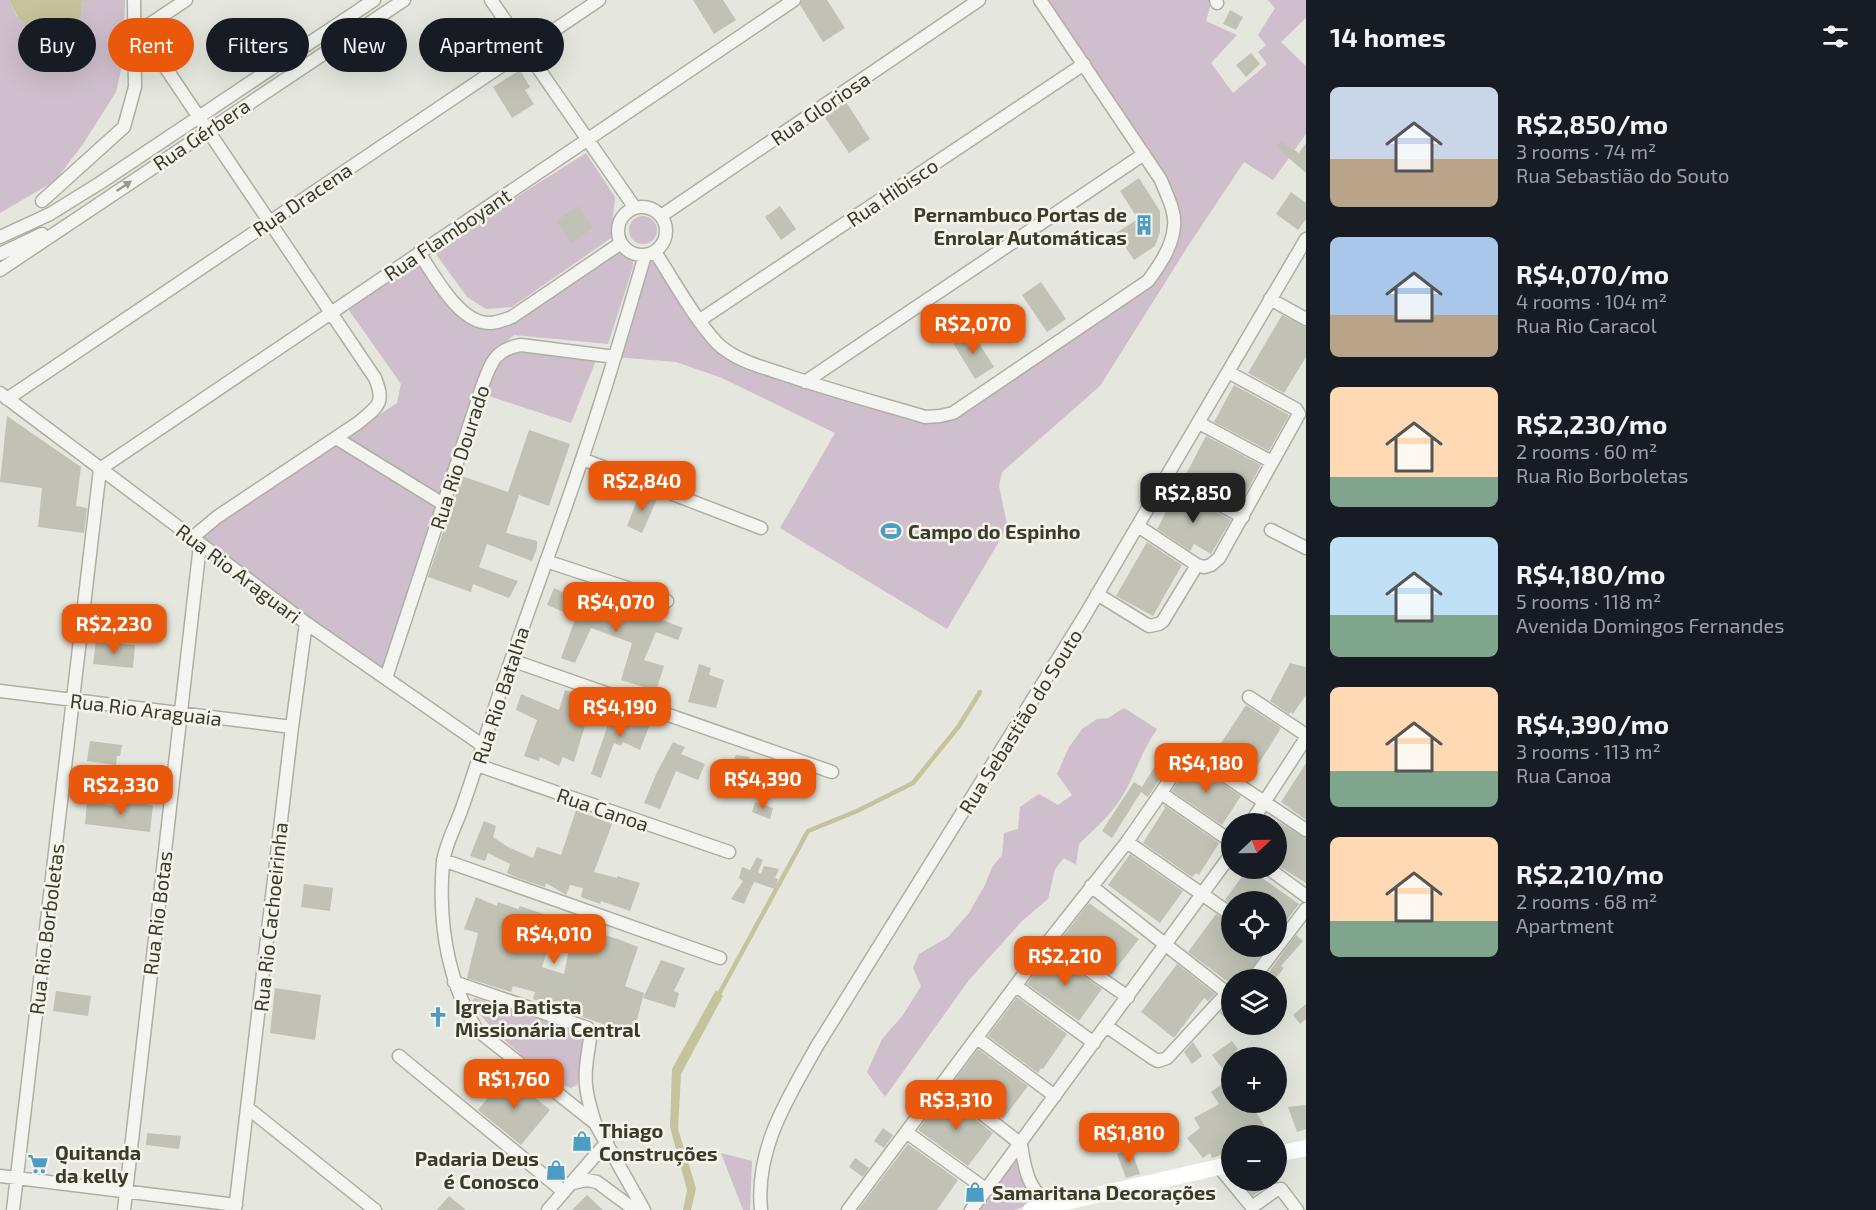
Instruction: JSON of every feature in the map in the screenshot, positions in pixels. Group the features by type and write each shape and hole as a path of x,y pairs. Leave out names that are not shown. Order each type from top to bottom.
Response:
{"main road":[{"path":"1287,1152 1306,1148"},
{"path":"1031,1210 1221,1167"}],"street":[{"path":"134,0 137,18"},
{"path":"153,18 186,0"},
{"name":"Rua Gérbera","path":"0,237 50,214 374,0"},
{"name":"Rua Gérbera","path":"0,270 404,0"},
{"path":"491,0 503,18"},
{"name":"Rua Dracena","path":"564,23 599,0"},
{"name":"Rua Flamboyant","path":"100,469 794,0"},
{"name":"Rua Gloriosa","path":"661,216 979,0"},
{"path":"650,254 718,344 753,364 805,382 925,417 946,415 963,406 1148,282 1163,261 1174,226 1172,210 1161,180 1040,0"},
{"name":"Rua Hibisco","path":"700,320 1084,64"},
{"path":"42,201 124,127 135,87 136,72"},
{"path":"169,72 332,312 375,378 381,392 381,401 377,407 336,438 217,517 196,541"},
{"name":"Rua Dracena","path":"2,398 491,72"},
{"path":"541,72 635,207"},
{"path":"805,382 1144,154"},
{"path":"635,207 650,208 661,216 665,223 665,239 650,254 631,253 621,243 618,231 621,219 630,210 635,207"},
{"path":"0,254 76,218"},
{"name":"Rua Sebastião do Souto","path":"760,1210 762,1163 770,1136 817,1046 1097,594 1306,239"},
{"path":"419,253 460,311 477,321 487,323 512,317 621,243"},
{"name":"Rua Rio Batalha","path":"443,860 582,459 650,254"},
{"path":"1270,299 1306,318"},
{"name":"Rua Rio Dourado","path":"386,678 488,371 501,352 508,347 521,345 615,357"},
{"path":"1138,526 1197,565 1204,567 1216,562 1243,517 1298,417 1297,411 1228,372"},
{"name":"Rua Rio Araguari","path":"2,398 306,623 483,745"},
{"path":"1199,423 1272,462"},
{"path":"336,438 443,504"},
{"path":"582,459 761,528"},
{"name":"Rua Rio Borboletas","path":"13,1210 100,469"},
{"path":"1167,476 1243,517"},
{"path":"1271,530 1306,548"},
{"name":"Rua Rio Botas","path":"123,1210 180,713 196,541"},
{"path":"546,561 667,601"},
{"path":"1097,594 1149,626 1154,626 1163,621 1197,565"},
{"name":"Rua Rio Cachoeirinha","path":"236,1208 306,623"},
{"path":"511,660 832,772"},
{"name":"Rua Rio Araguaia","path":"0,691 292,727"},
{"path":"1250,697 1306,736 1256,813"},
{"path":"848,1210 1048,942 1127,842 1184,756 1189,753 1306,830"},
{"name":"Rua Canoa","path":"477,765 729,852"},
{"path":"1161,793 1221,834"},
{"path":"1127,842 1221,908"},
{"path":"595,1123 476,1029 454,982 444,934 443,860 720,958"},
{"path":"971,1210 1128,997 1164,943 1221,868"},
{"path":"1283,879 1306,896"},
{"path":"1091,886 1221,987"},
{"path":"1287,934 1306,909"},
{"path":"1048,942 1128,997"},
{"path":"1260,969 1269,957"},
{"path":"454,982 588,1028 590,1037 584,1075 585,1088 595,1123 644,1210"},
{"path":"1016,986 1094,1043"},
{"path":"1106,1026 1154,1059 1162,1060 1167,1058 1221,1001"},
{"path":"977,1038 1055,1096"},
{"path":"399,1056 568,1187"},
{"path":"943,1083 1021,1144 1023,1165 1028,1179 1042,1196 1051,1202 1060,1202"},
{"path":"249,1109 375,1210"},
{"path":"906,1132 987,1190"},
{"path":"548,1210 607,1142"},
{"path":"0,1176 236,1208"},
{"path":"568,1187 587,1180 597,1182 635,1210"},
{"path":"1241,1191 1252,1208 1275,1191"},
{"path":"1283,1191 1297,1210"}],"shaded area":[{"path":"0,0 9,0 17,17 81,16 83,0 125,0 124,18 108,18 108,72 121,72 116,92 83,144 55,181 0,213"},
{"path":"9,0 83,0 80,18 19,18"},
{"path":"1045,0 1212,0 1206,21 1237,35 1211,63 1233,93 1267,64 1258,52 1266,45 1258,35 1275,8 1268,0 1306,0 1306,18 1281,42 1306,66 1306,134 1273,180 1244,162 1100,386 1002,472 999,486 1007,524 1003,535 947,629 780,528 835,433 722,378 676,362 615,357 650,254 700,320 731,353 940,416 1148,281 1163,261 1172,210"},
{"path":"586,153 615,197 611,238 512,307 486,309 467,297 433,250"},
{"path":"643,216 653,220 657,230 653,240 643,244 633,240 629,230 633,220"},
{"path":"622,253 633,260 633,267 608,344 514,335 497,350 508,347 598,355 571,423 480,393 441,498 344,438 397,403 401,384 348,309 417,259 478,328 510,322 611,254"},
{"path":"336,438 443,504 386,678 192,538"},
{"path":"1124,708 1157,729 1123,796 1106,818 1079,844 1076,865 1064,858 1055,869 1048,899 1022,921 969,980 885,1097 867,1072 882,1039 903,1015 921,986 913,968 919,954 948,937 969,913 992,867 1002,855 1004,833 1018,829 1020,807 1039,794 1058,805 1072,795 1057,774 1069,747 1082,729 1097,719 1108,718"},
{"path":"716,990 723,996 681,1074 678,1129 696,1188 691,1210 683,1210 687,1190 670,1127 672,1069"},
{"path":"475,998 587,1033 589,1036 577,1085 571,1088 561,1083 515,1050 486,1022 472,1000"},
{"path":"721,1153 752,1161 750,1210 743,1210"},
{"path":"1019,1154 1024,1184 1035,1198 1035,1202 1015,1210 978,1210"}],"building":[{"path":"693,0 723,0 736,20 714,34"},
{"path":"802,0 827,0 845,28 823,42 800,5"},
{"path":"1230,10 1243,17 1236,30 1223,24"},
{"path":"1251,53 1260,64 1246,77 1236,65"},
{"path":"517,72 521,72 530,87 525,90 534,104 512,118 493,87"},
{"path":"846,102 870,139 849,153 824,116"},
{"path":"1280,141 1299,153 1306,143 1306,173 1276,147"},
{"name":"Pernambuco Portas de Enrolar Automáticas","path":"1139,178 1160,211 1160,232 1155,246 1134,260 1116,233 1138,219 1120,191"},
{"path":"1291,192 1306,203 1306,219 1298,230 1276,214"},
{"path":"578,206 593,228 572,243 556,221"},
{"path":"780,206 796,229 781,240 765,217"},
{"path":"1041,282 1066,319 1047,332 1022,295"},
{"path":"1282,315 1306,327 1306,357 1284,393 1248,373"},
{"path":"971,331 994,367 975,379 953,343"},
{"path":"1234,385 1289,415 1269,451 1214,422"},
{"path":"7,416 81,467 76,506 87,508 84,533 38,527 42,488 0,482"},
{"path":"529,430 570,444 549,506 519,495 506,533 537,541 532,561 487,544 479,567 518,581 509,598 473,584 471,592 428,577 462,476 508,492"},
{"path":"1206,436 1261,465 1239,505 1185,476"},
{"path":"641,491 658,497 642,533 627,526"},
{"path":"1177,491 1231,520 1211,554 1194,544 1190,551 1157,529"},
{"path":"1147,542 1182,565 1153,616 1116,596"},
{"path":"554,588 595,608 600,595 683,628 678,640 656,632 644,660 664,666 656,691 621,680 632,643 591,628 575,663 561,658 576,617 547,605"},
{"path":"96,641 135,645 133,668 93,664"},
{"path":"1290,663 1306,667 1306,695 1293,714 1291,712 1289,714 1270,701"},
{"path":"699,664 711,668 709,675 724,680 716,708 688,702"},
{"path":"565,690 593,699 574,762 563,757 559,766 540,757 539,761 524,756 537,720 516,710 521,694 559,710"},
{"path":"1246,705 1281,728 1248,781 1212,757"},
{"path":"613,710 650,724 640,750 623,742 621,746 614,743 601,778 591,774"},
{"path":"90,741 122,745 116,765 87,761"},
{"path":"673,742 685,747 681,754 705,764 698,780 676,771 660,809 644,803"},
{"path":"1165,750 1174,757 1148,797 1141,792 1112,838 1102,831 1134,782 1142,787"},
{"path":"736,755 750,757 738,784 727,777"},
{"path":"1190,762 1241,796 1230,813 1221,813 1221,824 1172,791"},
{"path":"1306,763 1306,820 1281,802"},
{"path":"125,801 153,805 150,832 85,824 87,802 124,807"},
{"path":"755,802 773,808 770,819 752,812"},
{"path":"1163,804 1219,843 1199,875 1196,873 1192,877 1143,843 1165,808"},
{"path":"576,810 612,824 594,872 640,883 630,911 581,897 583,888 570,885 566,895 546,883 545,887 518,878 507,873 510,864 488,853 485,861 470,856 484,821 496,826 493,837 508,847 533,858 537,847 561,855"},
{"path":"1287,827 1306,838 1306,883 1287,871"},
{"path":"1130,854 1183,891 1160,923 1108,885"},
{"path":"757,857 763,860 758,872 761,874 764,866 779,869 775,878 778,879 775,889 754,882 744,904 731,899 743,881 739,878 742,867 750,870"},
{"path":"1240,879 1264,879 1281,891 1231,891"},
{"path":"304,884 333,888 330,911 301,907"},
{"path":"1287,896 1299,904 1287,920"},
{"path":"476,897 497,906 498,902 518,909 520,906 558,919 542,967 564,974 574,926 638,947 625,986 644,993 633,1035 533,999 535,992 513,986 511,992 467,978 478,933 464,929"},
{"path":"1089,903 1139,939 1111,975 1060,940"},
{"path":"1216,914 1221,917 1221,957 1260,957 1251,969 1221,969 1221,977 1188,952"},
{"path":"1296,935 1303,941 1281,966 1283,969 1271,969 1280,957 1287,957 1287,947"},
{"path":"1050,953 1102,989 1079,1021 1027,984"},
{"path":"661,960 685,968 674,991 679,993 675,1008 643,998"},
{"path":"1177,964 1215,994 1208,1001 1204,998 1174,1038 1141,1012"},
{"path":"275,988 321,995 315,1040 270,1033"},
{"path":"56,991 91,996 88,1016 53,1011"},
{"path":"1017,997 1067,1034 1038,1073 988,1036"},
{"path":"1306,1004 1306,1019 1300,1024 1293,1015"},
{"path":"1232,1041 1236,1047 1223,1047"},
{"path":"1193,1042 1202,1056 1192,1064 1184,1052"},
{"path":"978,1049 1028,1086 1003,1119 954,1081"},
{"path":"1221,1049 1221,1067 1212,1055"},
{"path":"507,1074 550,1110 521,1145 478,1110"},
{"path":"1221,1085 1221,1113 1257,1113 1264,1125 1221,1125 1221,1155 1212,1158 1210,1153 1203,1158 1187,1138 1200,1128 1194,1118 1219,1104 1211,1092"},
{"path":"944,1095 993,1133 968,1166 918,1130"},
{"path":"1306,1105 1306,1129 1297,1132 1288,1107"},
{"path":"883,1128 893,1135 884,1148 874,1141"},
{"path":"147,1133 181,1136 179,1149 146,1145"},
{"path":"908,1144 958,1180 937,1210 858,1210"},
{"path":"1131,1149 1140,1174 1126,1178 1117,1154"},
{"path":"855,1158 869,1168 863,1177 849,1167"},
{"path":"1249,1191 1260,1191 1253,1196"},
{"path":"587,1195 603,1210 572,1210"},
{"path":"449,1196 466,1210 437,1210"}],"waterway":[{"path":"718,996 808,831 857,811 913,783 959,726 980,692"}],"place":[{"name":"Pernambuco Portas de Enrolar Automáticas","path":"1144,225"},
{"name":"Campo do Espinho","path":"891,531"},
{"name":"Igreja Batista Missionária Central","path":"438,1017"},
{"name":"Thiago Construções","path":"582,1141"},
{"name":"Quitanda da kelly","path":"38,1164"},
{"name":"Padaria Deus é Conosco","path":"556,1170"},
{"name":"Samaritana Decorações","path":"975,1192"}]}
